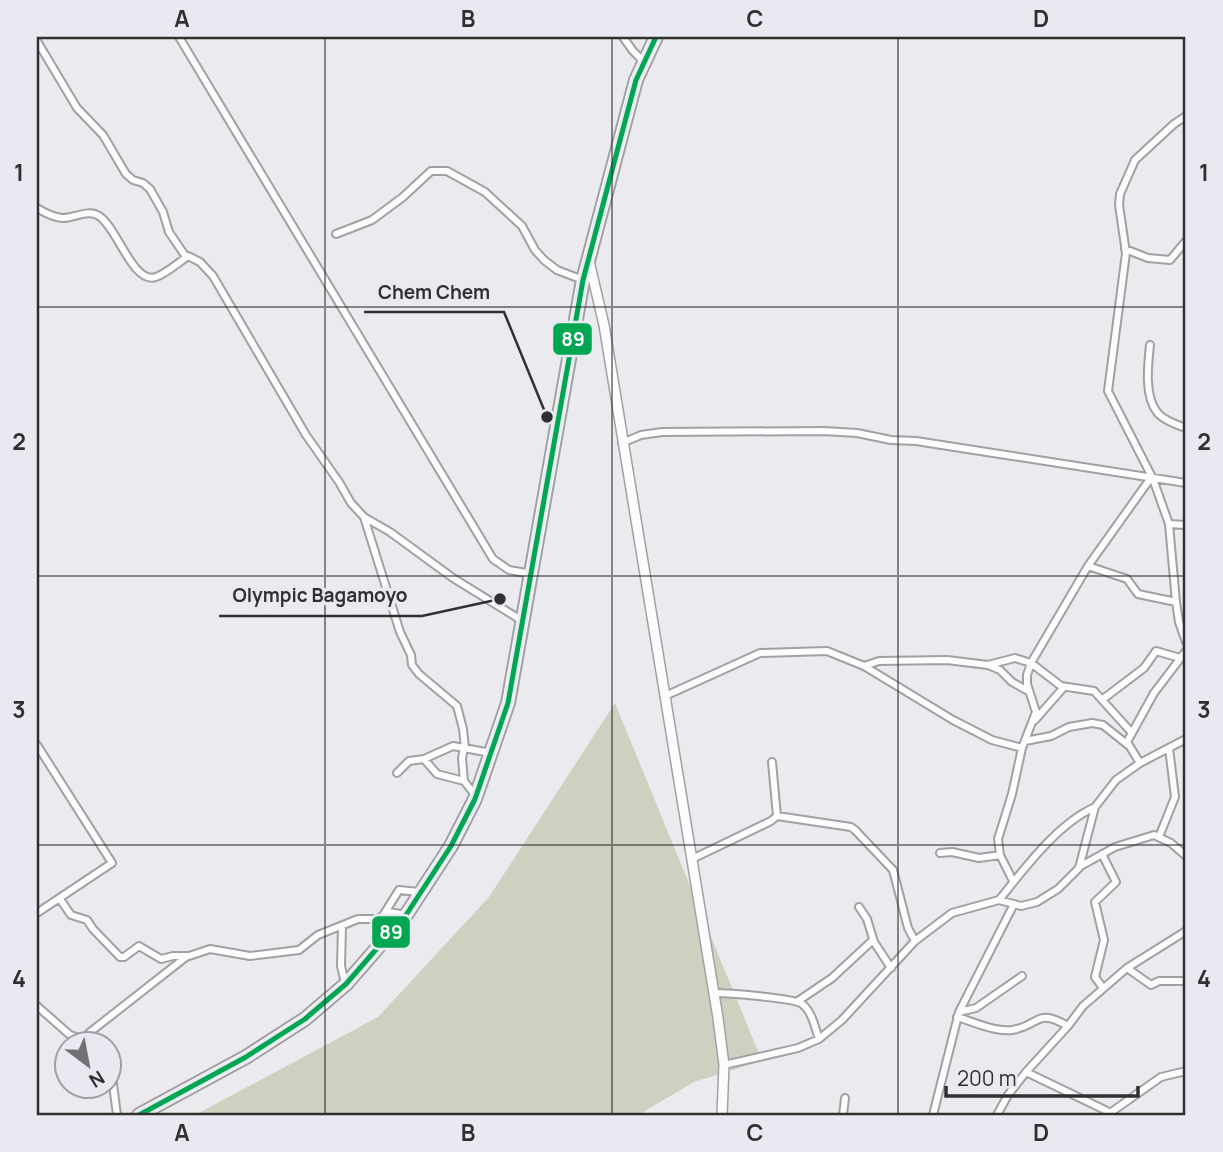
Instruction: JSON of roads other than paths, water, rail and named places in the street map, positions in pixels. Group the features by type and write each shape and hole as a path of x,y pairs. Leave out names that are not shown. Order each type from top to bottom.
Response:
{"highway":[{"path":"139,1115 246,1057 305,1019 346,984 421,893 452,846 476,797 508,703 583,281 636,80 656,37"}],"main road":[{"path":"589,260 604,325 714,993 724,1065 722,1115"}],"street":[{"path":"179,37 487,549 500,566 532,574"},
{"path":"623,37 644,62"},
{"path":"37,41 77,108 103,135 126,174 150,188 163,212 169,232 186,257"},
{"path":"1186,116 1139,155 1130,167 1120,194 1125,249 1108,391 1151,479 1169,524 1176,602 1186,642"},
{"path":"336,234 372,220 403,197 431,171 447,171 490,195 522,226 535,250 553,267 583,281"},
{"path":"37,208 62,218 87,213 97,214 114,233 138,272 147,277 157,277 188,256 200,262 213,276 306,435 351,503 364,517 390,531 453,578 523,621"},
{"path":"1125,249 1148,258 1170,260 1186,241"},
{"path":"1150,345 1148,376 1155,410 1186,428"},
{"path":"622,443 641,435 663,432 848,432 884,440 916,441 1186,483"},
{"path":"1013,881 1000,855 998,839 1023,745 1036,709 1028,691 1027,674 1088,566 1151,479"},
{"path":"364,517 400,634 411,655 412,665 457,706 465,749 462,768 464,781 476,797"},
{"path":"1169,524 1186,525"},
{"path":"1088,566 1127,579 1138,594 1176,602"},
{"path":"665,696 760,653 827,651 864,666 953,720 997,742 1023,745 1069,727 1092,723 1103,725 1128,745 1140,763"},
{"path":"1103,699 1144,668 1156,651 1180,658"},
{"path":"1128,745 1154,693 1186,651"},
{"path":"988,665 1011,657 1031,663 1064,687 1090,689 1103,699 1132,733"},
{"path":"864,666 879,661 947,660 988,665 1028,691"},
{"path":"1032,724 1064,687"},
{"path":"1079,868 1095,807 1116,780 1140,763 1186,739"},
{"path":"37,745 112,863 37,913"},
{"path":"397,774 409,761 424,759 453,746 492,754"},
{"path":"1159,837 1175,797 1169,748"},
{"path":"424,759 437,774 464,781"},
{"path":"772,762 777,816"},
{"path":"724,1065 798,1048 818,1039 842,1020 915,941 952,913 999,900 1013,881 1072,819 1095,807"},
{"path":"692,859 777,816 851,827 893,870 908,928 915,941"},
{"path":"999,900 1013,906 1037,902 1058,889 1079,868 1102,854 1148,836 1159,837 1186,856"},
{"path":"940,853 952,852 979,858 1000,855"},
{"path":"1102,854 1116,882 1095,902 1104,940 1095,977 1103,988"},
{"path":"384,914 400,889 421,893"},
{"path":"60,899 71,915 88,920 93,929 120,957 128,956 139,946 161,959 187,957"},
{"path":"933,1115 958,1014 1013,906"},
{"path":"859,907 867,919 873,940 891,968"},
{"path":"98,1030 187,957 209,949 250,956 299,950 318,935 358,919 377,919 389,912 405,915"},
{"path":"342,926 341,966 346,984"},
{"path":"997,1115 1026,1072 1069,1026 1083,1006 1127,968 1186,931"},
{"path":"798,1001 832,978 873,940"},
{"path":"1127,968 1151,985 1159,981 1186,981"},
{"path":"958,1014 976,1008 1022,976"},
{"path":"714,993 741,993 798,1001 807,1009 818,1039"},
{"path":"37,1006 64,1030"},
{"path":"958,1014 998,1030 1013,1030 1041,1017 1052,1018 1069,1026"},
{"path":"1026,1072 1110,1114 1161,1077 1186,1071"},
{"path":"843,1115 845,1098"}],"place":[{"name":"Chem Chem","path":"547,417"},
{"name":"Olympic Bagamoyo","path":"500,599"}]}
